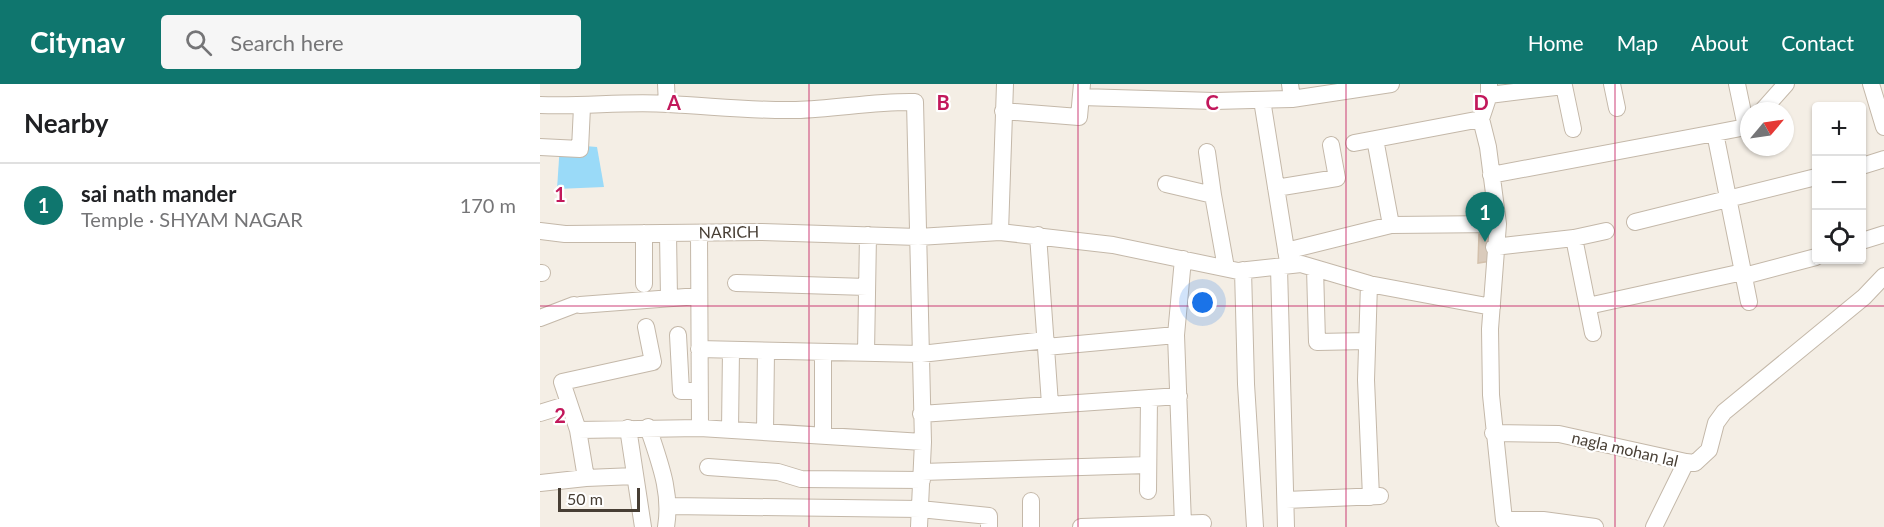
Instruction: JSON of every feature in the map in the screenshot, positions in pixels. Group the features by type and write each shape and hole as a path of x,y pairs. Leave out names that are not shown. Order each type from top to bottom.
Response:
{"street":[{"path":"666,84 667,104"},
{"path":"877,84 880,101"},
{"path":"1000,232 1005,84"},
{"path":"1003,111 1079,117 1081,91 1262,100 1291,92 1391,84"},
{"path":"1612,84 1617,108"},
{"path":"1737,84 1741,102"},
{"path":"1770,102 1786,84"},
{"path":"1871,84 1884,127"},
{"path":"1573,129 1564,86 1489,90 1481,119 1498,224 1494,247 1490,329 1493,433 1502,523 1543,519 1595,527"},
{"path":"1262,100 1285,262 1286,527"},
{"path":"540,105 582,107 667,104 720,109 798,110 880,101 915,102 923,442 919,527"},
{"path":"540,147 580,149 582,107"},
{"path":"1354,143 1481,119"},
{"path":"1491,175 1740,128"},
{"path":"1714,134 1749,302"},
{"path":"1375,139 1391,225"},
{"path":"1276,188 1337,178 1331,145"},
{"path":"1207,152 1226,268"},
{"path":"1866,165 1884,159"},
{"path":"1635,222 1812,178"},
{"path":"1166,184 1213,195"},
{"path":"1285,262 1391,225 1498,224"},
{"name":"NARICH","path":"540,231 565,234 699,233 918,237 1000,232 1113,245 1243,270 1285,262"},
{"path":"1494,247 1574,238 1606,231"},
{"path":"644,233 644,284"},
{"path":"668,233 669,298"},
{"path":"699,233 700,428"},
{"path":"1866,241 1884,234"},
{"path":"866,354 868,235"},
{"path":"1038,235 1050,404"},
{"path":"1574,238 1593,333"},
{"path":"1588,306 1743,274 1812,257"},
{"path":"1183,260 1176,335 1183,524"},
{"path":"1285,262 1301,264 1369,284 1492,307"},
{"path":"1314,268 1317,342 1367,341"},
{"path":"1243,270 1246,384 1256,527"},
{"path":"1686,462 1695,462 1708,450 1716,423 1733,404 1856,304 1884,276"},
{"path":"736,283 867,287"},
{"path":"1286,500 1376,496 1366,380 1369,284"},
{"path":"540,318 577,305 699,296"},
{"path":"585,478 578,430 562,382 653,362 646,327"},
{"path":"678,335 681,391 699,391"},
{"path":"699,349 921,354 1176,335"},
{"path":"730,430 731,350"},
{"path":"765,432 766,351"},
{"path":"823,352 823,435"},
{"path":"921,414 1179,396"},
{"path":"1148,491 1149,398"},
{"path":"540,413 569,404"},
{"path":"578,430 648,427 700,428 923,442"},
{"path":"648,427 664,479 669,506 666,527"},
{"path":"628,428 643,527"},
{"name":"nagla mohan lal","path":"1493,433 1559,434 1686,462 1654,527"},
{"path":"708,467 778,472 801,479 922,476 1148,465"},
{"path":"540,483 635,476"},
{"path":"1031,501 1031,527"},
{"path":"669,506 920,509 989,516 989,527"},
{"path":"1081,527 1203,523"}],"water":[{"path":"560,144 597,147 604,187 557,189"}],"building":[{"path":"1479,234 1491,235 1491,261 1478,263"}],"place":[{"name":"sai nath mander","path":"1485,242"}]}
